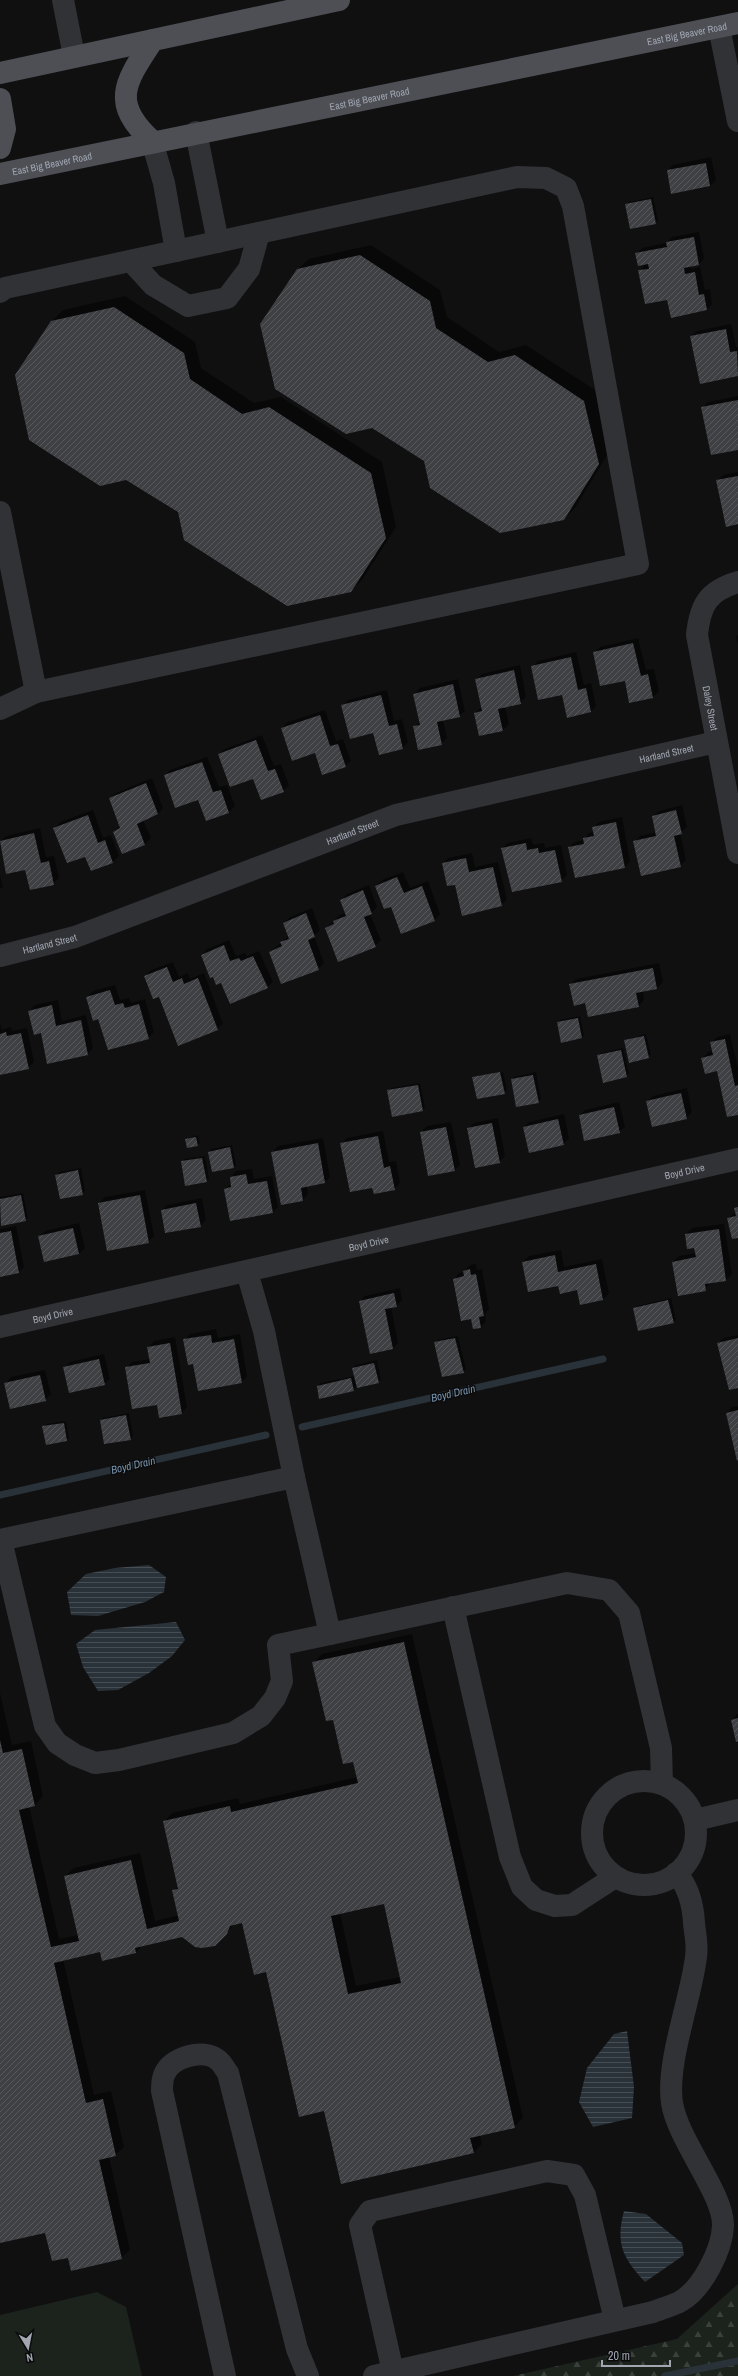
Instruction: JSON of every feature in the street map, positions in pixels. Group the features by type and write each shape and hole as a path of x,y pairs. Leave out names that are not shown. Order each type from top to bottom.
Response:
{"main road":[{"path":"0,73 333,1"},
{"name":"East Big Beaver Road","path":"0,174 152,141 728,25"},
{"path":"152,141 139,129 131,117 126,105 126,91 133,72 153,40"},
{"path":"0,99 5,129 0,148"}],"street":[{"path":"63,0 74,56"},
{"path":"728,25 738,121"},
{"path":"196,132 218,242"},
{"path":"152,141 164,183 176,251"},
{"path":"0,292 5,288 517,177 546,178 566,188 573,206 638,564 36,692 0,709"},
{"path":"131,261 153,285 188,306 227,298 249,268 259,233"},
{"path":"0,512 36,692"},
{"name":"Daley Street","path":"738,582 713,594 704,603 699,615 697,635 738,853"},
{"name":"Hartland Street","path":"0,956 75,937 396,815 716,742"},
{"name":"Boyd Drive","path":"0,1327 738,1159"},
{"path":"247,1272 264,1331 294,1477 330,1634"},
{"path":"294,1477 1,1540 45,1726 57,1743 75,1755 95,1763 119,1760 232,1733 261,1716 275,1698 282,1681 278,1645 567,1583 608,1590 628,1613 660,1748 662,1784"},
{"path":"453,1608 510,1857 522,1887 536,1900 555,1906 572,1905 615,1877"},
{"path":"646,1781 662,1784 677,1792 688,1805 695,1820 696,1838 692,1855 676,1873 667,1880 650,1885 632,1884 615,1877 602,1865 594,1849 591,1832 595,1815 603,1801 620,1787 630,1783 646,1781"},
{"path":"695,1820 738,1810"},
{"path":"615,2320 585,2195 574,2175 547,2171 370,2211 360,2225 383,2374 653,2312 681,2300 702,2281 718,2246 723,2225 716,2201 684,2138 672,2103 673,2064 697,1955 693,1912 686,1884 676,1873"},
{"path":"225,2376 162,2091 164,2075 171,2065 183,2058 197,2055 206,2055 219,2060 228,2073 297,2349 308,2376"}],"green space":[{"path":"738,2284 738,2376 513,2376 677,2339"},
{"path":"97,2292 126,2307 142,2376 0,2376 0,2315"}],"shaded area":[{"path":"149,1565 166,1577 164,1592 145,1602 98,1616 71,1615 67,1592 86,1574 115,1568"},
{"path":"176,1622 185,1640 172,1656 149,1673 118,1690 98,1691 83,1667 76,1644 95,1630"},
{"path":"627,2031 634,2087 632,2118 593,2127 579,2102 587,2068 614,2034"},
{"path":"624,2211 646,2214 682,2243 684,2255 645,2282 626,2258 623,2250 620,2233"}],"building":[{"path":"706,163 710,186 671,194 667,170"},
{"path":"651,199 656,224 630,229 625,204"},
{"path":"694,237 699,265 684,268 685,274 695,272 699,295 704,294 707,310 671,318 667,300 645,304 638,270 649,269 648,264 638,266 635,253 667,247 666,242"},
{"path":"360,255 430,301 436,328 488,362 515,355 584,401 599,464 564,520 500,533 430,488 424,461 372,428 346,434 275,389 260,324 297,269"},
{"path":"114,307 184,353 190,379 242,414 269,407 371,473 386,538 351,592 287,606 184,540 178,512 126,480 100,486 29,440 15,375 51,321"},
{"path":"726,329 730,352 737,351 738,376 700,384 690,336"},
{"path":"738,400 738,450 711,455 701,407"},
{"path":"738,476 738,524 726,527 716,480"},
{"path":"633,643 641,676 648,674 653,698 629,703 625,681 600,686 593,652"},
{"path":"571,657 578,690 586,688 591,712 567,718 562,695 538,700 531,666"},
{"path":"514,670 521,704 498,709 503,731 479,736 474,713 482,711 475,679"},
{"path":"453,684 460,717 437,722 442,745 418,750 413,726 420,725 413,694"},
{"path":"381,695 389,726 397,724 403,749 379,755 373,733 350,739 341,705"},
{"path":"320,715 330,746 338,744 346,767 322,775 315,753 292,761 281,728"},
{"path":"256,740 268,771 275,769 284,792 261,800 253,779 230,787 218,754"},
{"path":"202,762 213,792 221,790 229,813 206,821 198,800 175,808 164,775"},
{"path":"146,783 158,814 137,824 145,845 122,854 113,832 120,828 109,798"},
{"path":"676,810 682,834 674,836 681,867 641,876 633,841 656,836 652,816"},
{"path":"88,815 98,843 105,840 113,863 91,871 85,857 67,863 53,828"},
{"path":"616,822 625,868 575,878 568,847 584,844 583,838 594,836 592,827"},
{"path":"34,833 41,863 49,861 54,885 30,890 25,870 6,874 0,841"},
{"path":"526,843 527,850 538,848 539,853 555,850 562,882 512,892 501,848"},
{"path":"466,858 469,872 493,867 502,906 462,916 455,885 447,886 442,863"},
{"path":"397,877 404,893 422,886 435,921 401,934 391,907 384,909 375,886"},
{"path":"363,890 372,914 364,917 376,947 338,962 325,928 334,924 333,921 346,916 340,900"},
{"path":"306,913 315,937 308,940 319,970 281,984 269,952 282,946 280,942 289,939 283,923"},
{"path":"224,945 230,961 239,958 241,961 253,956 268,988 230,1004 221,983 216,985 213,977 210,978 201,955"},
{"path":"167,967 173,982 182,978 184,984 198,978 218,1030 178,1046 159,997 153,999 144,976"},
{"path":"653,968 657,989 636,993 639,1007 588,1017 585,1003 574,1006 569,984"},
{"path":"110,990 115,1005 123,1003 125,1008 139,1004 149,1039 108,1050 98,1019 93,1021 86,997"},
{"path":"52,1005 56,1026 81,1020 88,1055 47,1064 41,1033 34,1035 28,1011"},
{"path":"578,1018 582,1038 561,1043 557,1022"},
{"path":"6,1032 7,1036 21,1033 29,1069 0,1075 0,1034"},
{"path":"644,1036 649,1058 629,1063 624,1040"},
{"path":"725,1039 735,1086 738,1085 738,1115 727,1117 717,1071 705,1074 701,1058 713,1055 710,1042"},
{"path":"621,1050 627,1077 603,1083 597,1055"},
{"path":"500,1072 505,1094 477,1099 472,1077"},
{"path":"533,1075 539,1103 516,1107 511,1079"},
{"path":"418,1085 423,1111 392,1117 387,1090"},
{"path":"681,1093 687,1119 652,1127 646,1101"},
{"path":"614,1107 620,1133 584,1141 579,1115"},
{"path":"558,1119 564,1145 529,1153 523,1127"},
{"path":"492,1123 500,1163 475,1168 467,1128"},
{"path":"446,1127 455,1171 428,1176 420,1132"},
{"path":"378,1136 384,1168 390,1166 395,1190 374,1194 372,1188 350,1192 340,1143"},
{"path":"196,1137 198,1146 187,1148 185,1139"},
{"path":"318,1143 325,1183 301,1188 303,1201 281,1205 271,1152"},
{"path":"230,1147 234,1168 212,1172 208,1152"},
{"path":"202,1158 207,1182 185,1186 181,1161"},
{"path":"78,1170 83,1195 60,1199 55,1175"},
{"path":"246,1174 248,1184 267,1181 273,1213 230,1221 224,1189 231,1187 230,1177"},
{"path":"21,1195 26,1221 1,1226 0,1199"},
{"path":"140,1195 149,1243 107,1251 98,1203"},
{"path":"196,1203 201,1227 165,1233 161,1210"},
{"path":"738,1207 738,1238 732,1239 727,1218 736,1216 734,1208"},
{"path":"73,1228 79,1254 44,1262 38,1236"},
{"path":"719,1229 726,1281 705,1284 706,1291 678,1296 672,1262 696,1257 694,1248 687,1249 685,1234"},
{"path":"11,1231 19,1273 0,1277 0,1233"},
{"path":"555,1255 558,1272 596,1264 603,1300 580,1305 577,1290 560,1294 558,1286 528,1292 522,1262"},
{"path":"470,1269 471,1275 476,1274 484,1316 479,1317 481,1328 473,1329 471,1319 461,1321 453,1279 464,1276 463,1271"},
{"path":"394,1293 397,1307 385,1309 393,1349 370,1354 359,1301"},
{"path":"668,1300 674,1323 638,1331 633,1308"},
{"path":"211,1335 212,1343 234,1339 242,1383 198,1391 193,1364 188,1365 183,1339"},
{"path":"455,1338 464,1373 442,1377 434,1342"},
{"path":"738,1338 738,1388 729,1390 717,1343"},
{"path":"170,1343 182,1414 159,1418 157,1405 132,1409 125,1367 150,1363 147,1347"},
{"path":"99,1359 105,1385 69,1393 63,1367"},
{"path":"374,1363 379,1383 357,1388 352,1368"},
{"path":"40,1375 46,1401 10,1409 4,1383"},
{"path":"351,1378 354,1391 319,1399 317,1386"},
{"path":"738,1410 738,1460 737,1461 726,1413"},
{"path":"126,1415 131,1440 104,1444 100,1420"},
{"path":"64,1423 67,1441 46,1445 42,1426"},
{"path":"404,1642 515,2128 470,2138 474,2153 341,2184 324,2111 299,2117 266,1972 254,1975 242,1923 230,1926 227,1934 215,1946 202,1948 195,1947 182,1937 135,1948 136,1953 102,1961 100,1952 54,1963 86,2103 103,2099 116,2156 99,2160 122,2259 71,2271 68,2258 52,2261 45,2233 0,2243 0,1740 3,1753 22,1749 35,1806 19,1810 51,1947 79,1941 64,1876 131,1860 147,1929 179,1921 172,1890 178,1889 163,1821 230,1806 231,1812 358,1783 353,1762 343,1764 333,1720 326,1721 312,1662","holes":["384,1904 401,1983 348,1994 331,1916"]},
{"path":"738,1718 738,1741 736,1742 731,1720"}],"waterway":[{"name":"Boyd Drain","path":"302,1427 603,1359"},
{"name":"Boyd Drain","path":"0,1495 266,1435"},
{"path":"665,2376 738,2361"}]}
